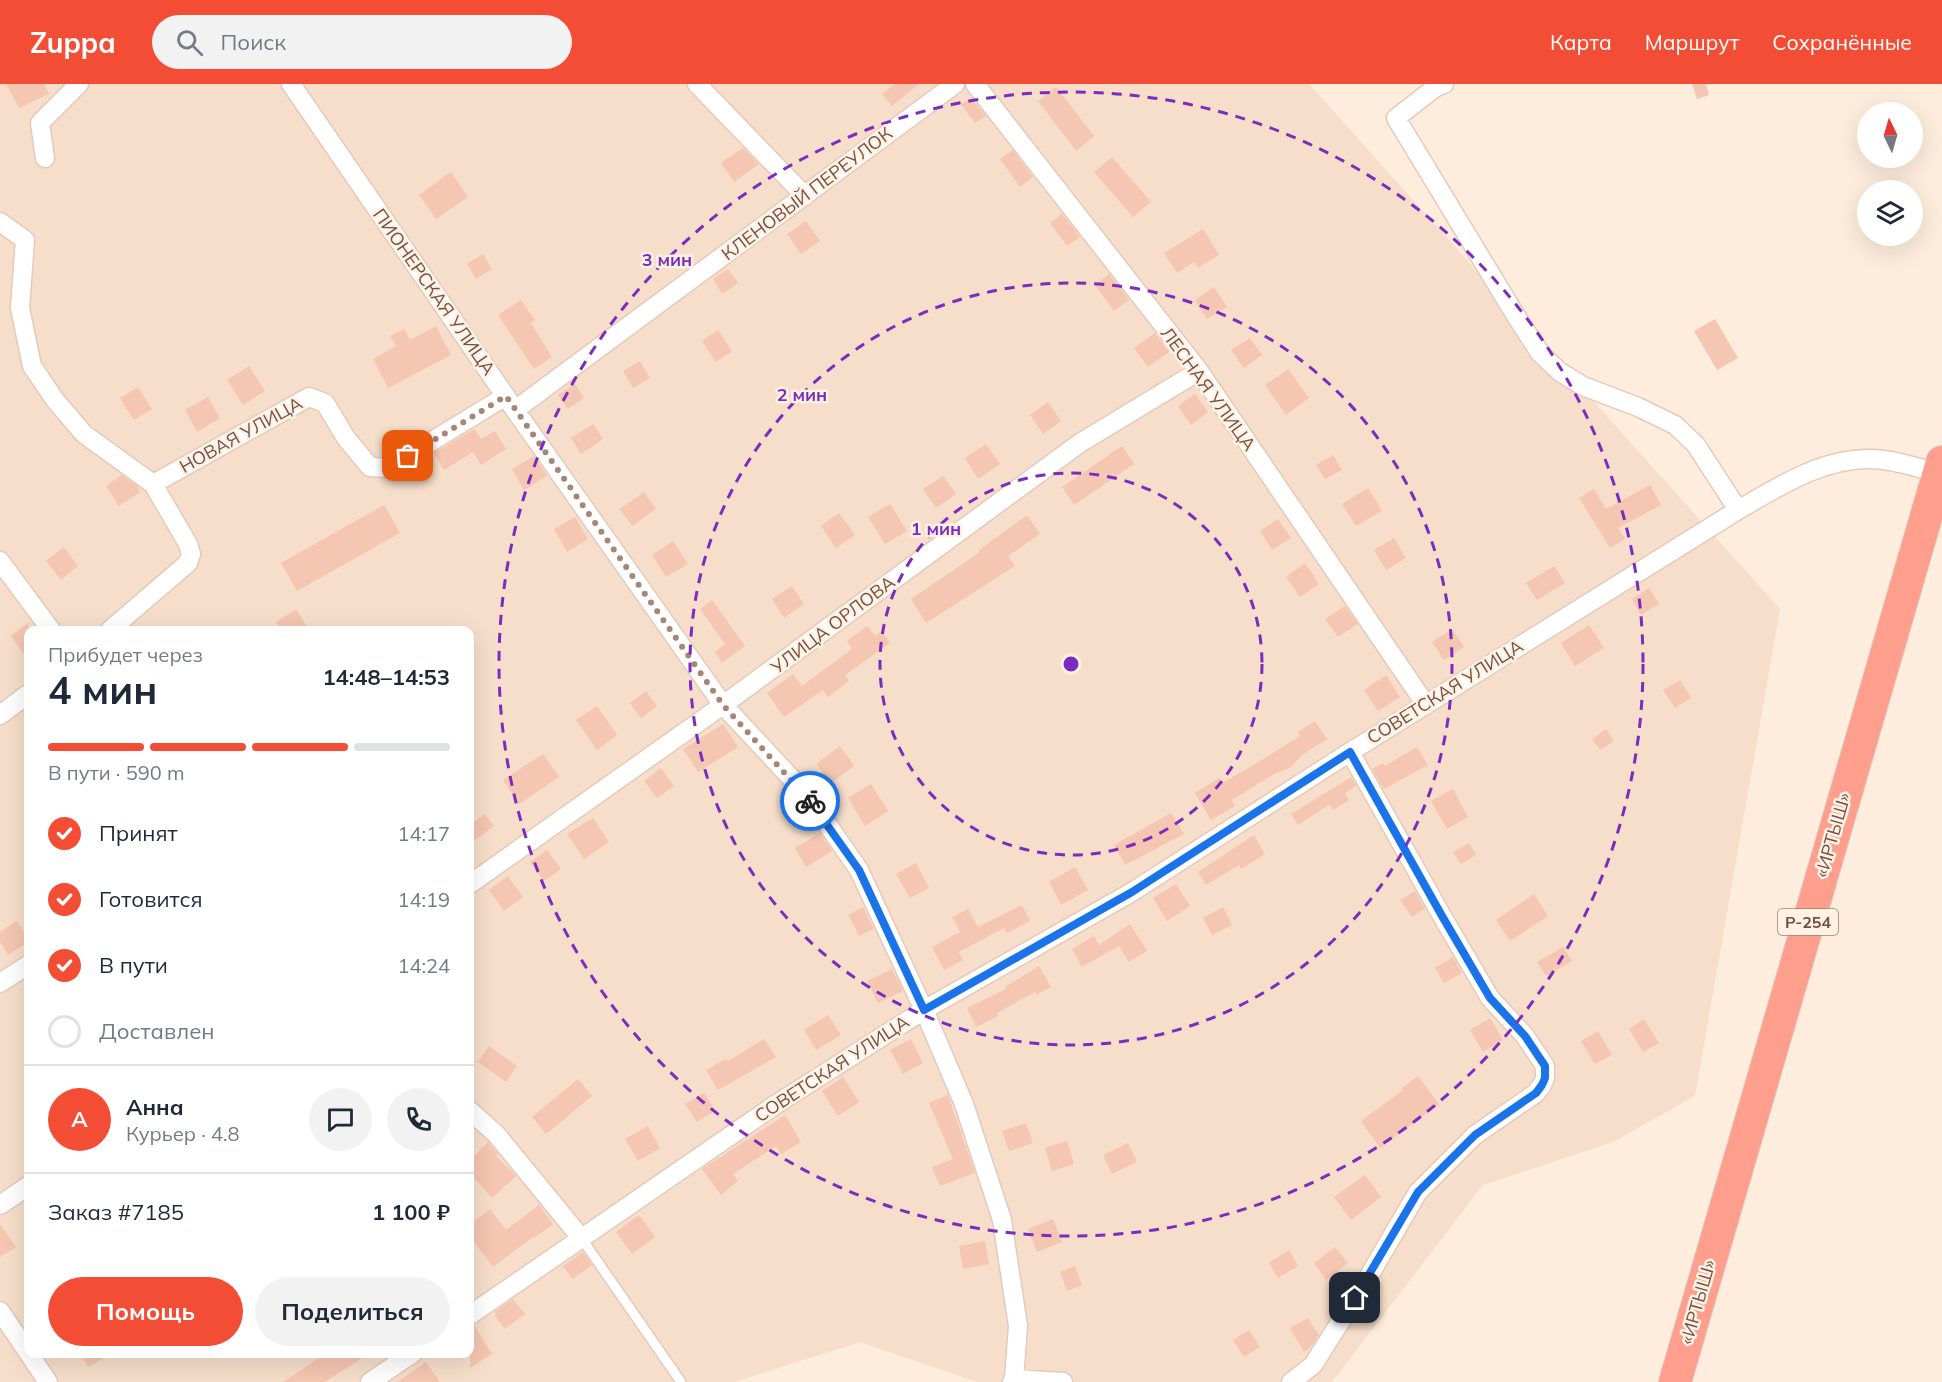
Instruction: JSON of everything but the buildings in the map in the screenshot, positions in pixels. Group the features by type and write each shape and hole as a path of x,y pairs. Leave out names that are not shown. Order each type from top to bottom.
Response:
{"highway":[{"name":"«ИРТЫШ»","path":"1675,1382 1940,467"}],"street":[{"path":"45,158 40,123 79,84"},
{"name":"ПИОНЕРСКАЯ УЛИЦА","path":"291,84 723,705 807,795 859,870 924,1010 964,1104 1002,1220 1018,1326 1013,1380"},
{"path":"697,84 804,196"},
{"name":"КЛЕНОВЫЙ ПЕРЕУЛОК","path":"511,403 804,196 955,84"},
{"name":"ЛЕСНАЯ УЛИЦА","path":"975,84 1199,370 1426,705"},
{"path":"1444,84 1436,87 1395,118 1540,353 1560,372 1583,386 1638,407 1675,425 1696,444 1738,510"},
{"path":"0,222 25,240 20,308 32,366 55,400 84,434 153,484 188,544 190,554 188,563 115,626"},
{"name":"УЛИЦА ОРЛОВА","path":"474,881 723,705 1080,443 1199,370"},
{"name":"НОВАЯ УЛИЦА","path":"153,484 309,398 325,403 346,438 370,466 388,468 511,403"},
{"name":"СОВЕТСКАЯ УЛИЦА","path":"474,1311 775,1105 924,1010 1132,892 1350,752 1695,536 1783,484 1815,470 1846,461 1870,459 1940,467"},
{"path":"0,561 48,626"},
{"path":"0,716 24,697"},
{"path":"1291,1382 1313,1365 1418,1192 1475,1135 1536,1093 1545,1078 1545,1066 1525,1036 1490,998 1350,752"},
{"path":"0,983 24,968"},
{"path":"474,1115 496,1134 582,1239"},
{"path":"0,1205 24,1189"},
{"path":"0,1311 24,1346"},
{"path":"32,1358 48,1382"},
{"path":"370,1382 406,1358"},
{"path":"1013,1380 1063,1382"}],"lane":[{"path":"582,1239 681,1382"}],"shaded area":[{"path":"0,84 1309,84 1780,609 1695,1096 1613,1142 1483,1185 1332,1382 977,1382 860,1342 735,1382 0,1382"}],"way so far":[{"path":"408,456 506,396 723,705 807,795 810,801"}],"route":[{"path":"810,801 859,870 924,1010 1132,892 1350,752 1490,998 1525,1036 1545,1066 1545,1078 1536,1093 1475,1135 1418,1192 1355,1298"}]}
